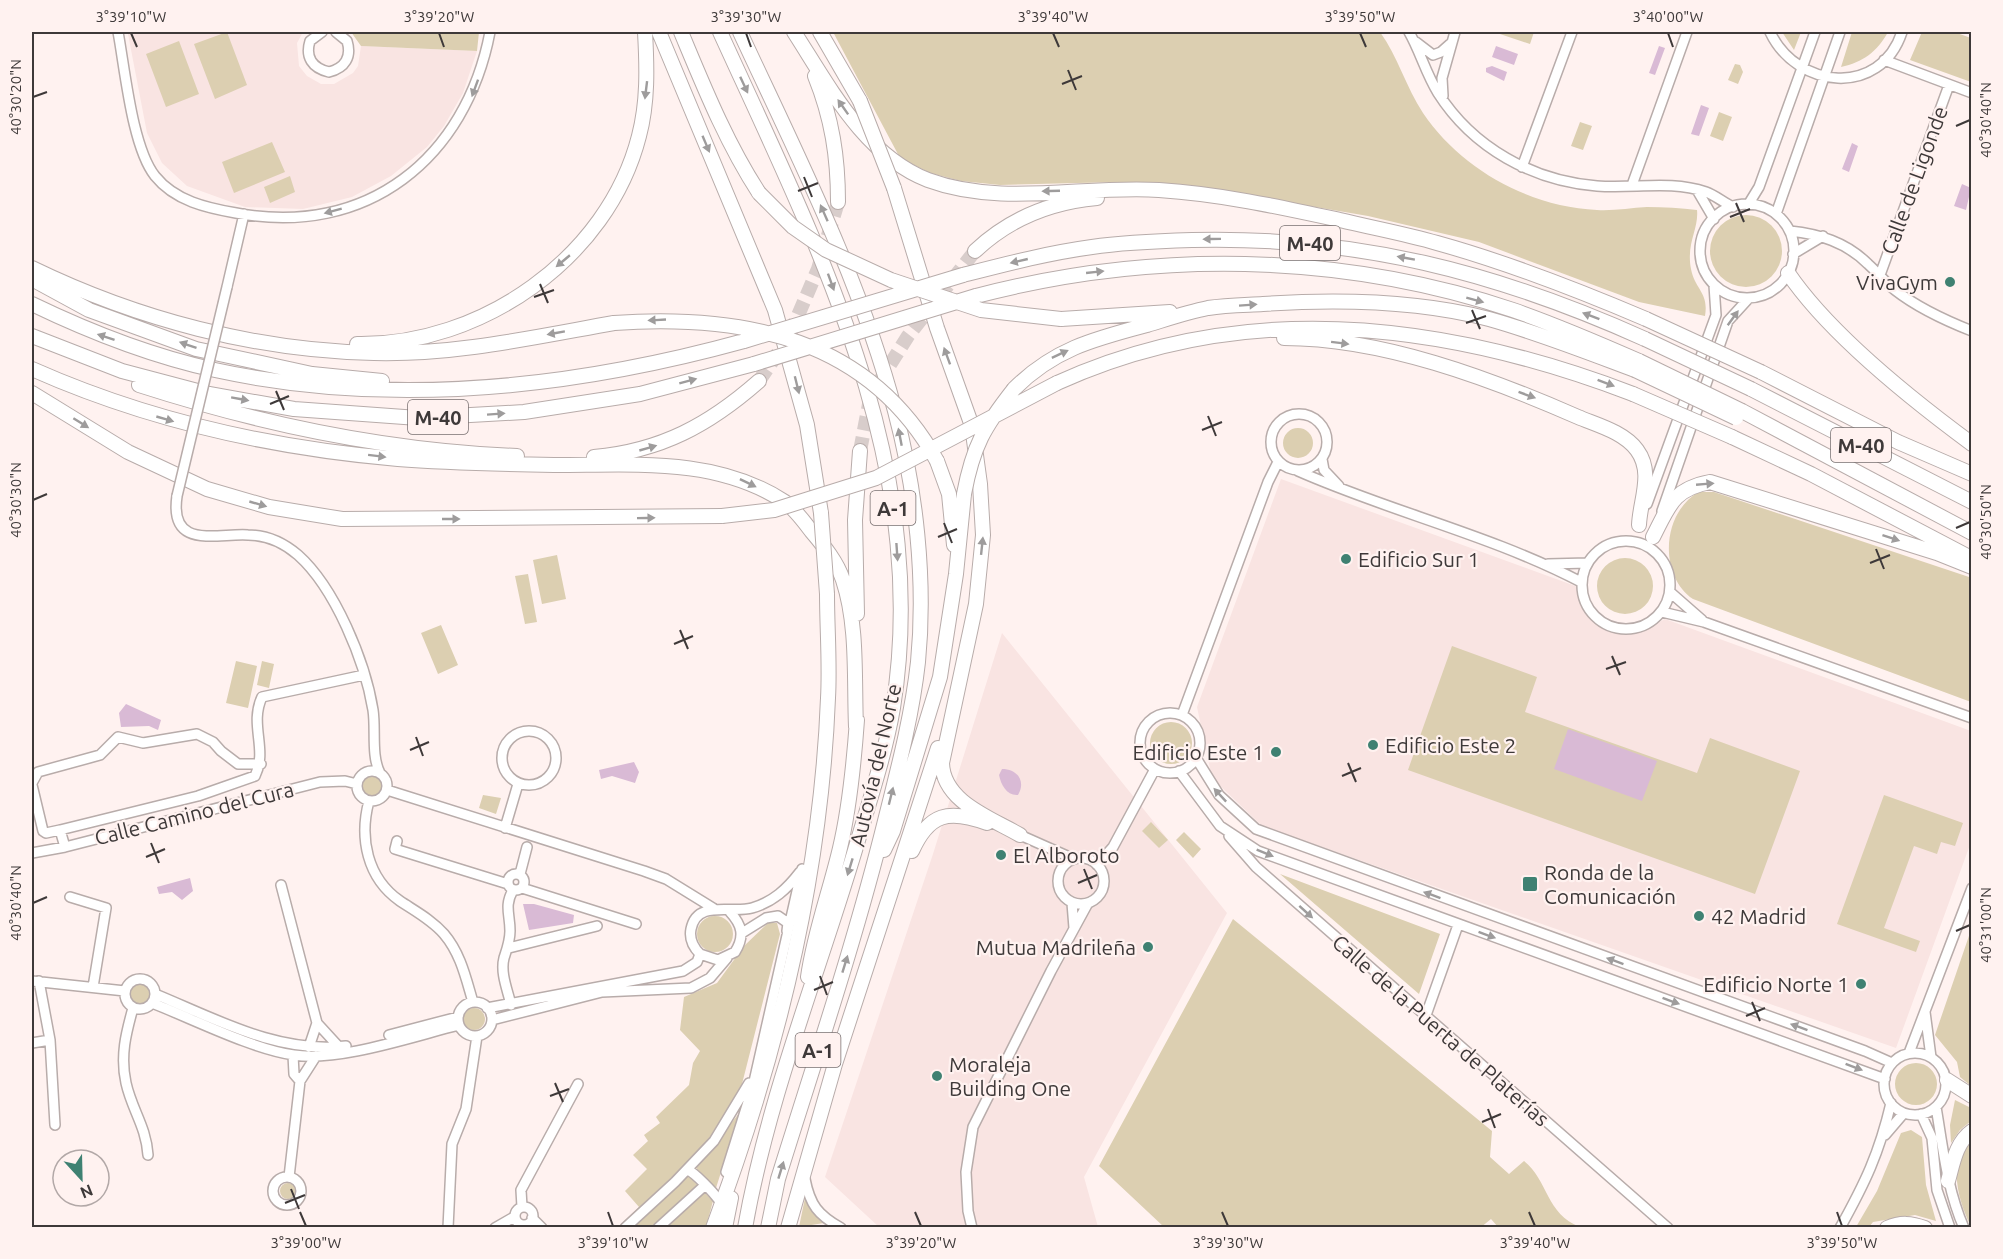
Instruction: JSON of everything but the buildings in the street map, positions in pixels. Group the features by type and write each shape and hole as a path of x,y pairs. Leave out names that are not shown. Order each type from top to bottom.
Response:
{"highway":[{"path":"277,344 367,345 422,337 472,322 510,302 576,250 597,224 625,177 639,136 647,83 645,32"},
{"path":"659,32 775,310 807,425 821,513 827,594 828,698 820,798 810,874 790,974 738,1161 726,1227"},
{"path":"681,32 717,118 759,193 793,227 826,250 891,280 981,310 1061,319 1312,301 1362,301 1412,306 1487,319 1637,366"},
{"name":"Autovía del Norte","path":"720,32 808,224 860,361 886,457 898,553 900,620 892,710 852,860 805,1004 767,1136 745,1227"},
{"name":"Autovía del Norte","path":"740,32 827,219 879,357 895,412 911,494 918,550 920,606 918,660 901,757 873,874 778,1179 768,1227"},
{"path":"794,32 825,101 837,147 838,202"},
{"path":"794,32 856,126 896,162 927,179 963,190 1006,193 1158,190 1261,202 1436,242 1527,270 1646,319 1761,372 1898,442 1971,474"},
{"path":"820,32 860,101 894,188 937,328 972,426 980,484 983,535 976,604 942,763 945,784 957,797 1020,835"},
{"path":"975,250 991,236 1015,221 1041,210 1077,200 1124,195 1238,206 1337,220"},
{"name":"M-40","path":"32,304 94,333 215,370 299,383 360,389 473,387 608,373 668,362 963,275 1094,246 1153,241 1228,239 1306,242 1413,259 1461,270 1513,286 1645,339 1751,389 1971,502"},
{"name":"M-40","path":"32,336 122,371 209,394 294,409 418,418 524,412 640,394 754,364 976,296 1071,275 1159,265 1238,263 1302,266 1419,285 1511,310 1740,415 1887,488 1971,533"},
{"path":"32,268 82,292 145,313 228,335 277,344 346,352 429,351 481,346 614,323 663,320 707,321 748,328 792,340 826,355 881,388 922,433 938,461 949,494 956,574"},
{"path":"1788,273 1812,303 1865,356 1921,406 1971,444"},
{"path":"32,279 89,310 196,349 312,374 374,381 458,382 473,387"},
{"path":"873,874 893,831 940,677 956,574 964,494 970,466 986,424 1014,389 1057,354 1115,333 1209,308"},
{"path":"32,393 128,452 207,489 269,507 342,519 722,516 774,510 876,478 1057,383 1100,363 1149,348 1198,338 1273,329 1356,329 1431,337 1508,352 1577,372 1732,437 1811,474 1971,558"},
{"path":"1198,338 1300,338 1364,346 1453,370 1535,398 1617,433 1638,451 1646,473 1639,525"},
{"path":"32,369 137,410 202,429 319,449 397,459 510,465 692,468 740,479 787,503 827,550 842,578 851,613 856,727"},
{"path":"122,371 131,382 210,408 321,432 402,445 513,456 577,458 626,454 664,443 698,427 732,405 759,381"},
{"path":"805,1004 811,957 841,846 851,787 859,669 855,520 860,451"},
{"path":"1654,544 1670,504 1681,491 1710,482 1938,553 1971,567"},
{"path":"788,1227 807,1154 958,683"},
{"path":"802,868 820,798"},
{"path":"891,897 916,841 927,825 939,818 950,814 964,814 1020,835"},
{"path":"1947,1080 1971,1096"},
{"path":"1948,1181 1955,1155 1964,1136 1971,1131"},
{"path":"794,1227 805,1179 807,1154"},
{"path":"712,1227 738,1161"},
{"path":"1887,1227 1912,1223 1925,1227"}],"street":[{"path":"118,32 142,152 155,176 168,189 196,204 274,218 326,213 373,197 413,172 435,152 452,130 472,97 484,61 490,32"},
{"path":"317,33 308,49 309,58 313,65 328,72 337,70 348,58 347,41 336,32"},
{"path":"1409,32 1431,80 1444,101 1470,131 1503,157 1522,167 1556,179 1598,186 1667,184 1708,192 1733,207"},
{"path":"1444,101 1442,78 1455,32"},
{"path":"1522,167 1572,32"},
{"path":"1632,185 1687,32"},
{"path":"1770,32 1777,46 1802,68 1823,78 1856,76 1884,60 1894,48 1902,32"},
{"path":"1748,205 1759,187 1815,32"},
{"path":"1776,214 1840,32"},
{"path":"1414,41 1433,55 1441,52 1452,42"},
{"path":"1884,60 1971,93"},
{"name":"Calle de Ligonde","path":"1880,275 1949,85"},
{"path":"1696,190 1713,219"},
{"path":"1748,205 1763,207 1776,214 1790,231 1793,254 1788,273 1772,291 1749,298 1736,298 1724,293 1714,285 1705,273 1700,245 1713,219 1733,207 1748,205"},
{"path":"244,214 177,496 176,513 184,528 200,537 247,534 263,536 297,554 318,578 348,632 364,675 372,709 375,759 380,773 385,778 387,790 380,799 369,801 360,795 357,784 359,778 369,771 375,759"},
{"path":"1790,231 1823,236 1836,241 1866,261 1893,288 1919,307 1971,331"},
{"path":"1793,254 1823,236"},
{"path":"1627,541 1639,525 1716,315 1714,285"},
{"path":"1654,544 1627,541 1610,544 1597,551 1588,563 1581,582 1583,598 1591,614 1603,624 1616,629 1630,630 1645,626 1662,612 1670,592 1670,576 1654,544 1728,321 1749,298"},
{"path":"1342,490 1324,470 1322,459 1327,441 1320,424 1304,415 1294,415 1277,422 1273,430 1271,447 1278,462 1342,490 1547,564 1581,582"},
{"path":"1268,482 1279,475 1312,468 1322,459"},
{"path":"1182,715 1268,482 1278,462"},
{"path":"1547,564 1588,563"},
{"path":"1670,592 1704,622"},
{"path":"1662,612 1704,622 1971,718"},
{"path":"261,764 238,764 213,742 197,734 143,743 118,737 100,755 38,772 32,784 43,831 46,833 229,787 255,776 261,764 256,710 262,697 364,675"},
{"path":"1172,713 1182,715 1190,720 1200,738 1196,758 1179,771 1155,769 1142,754 1141,734 1153,718 1172,713"},
{"path":"536,732 552,742 556,750 555,768 544,782 536,785 518,784 511,779 503,767 502,754 505,745 518,733 536,732"},
{"path":"1196,758 1219,795 1256,829 1855,1047 1892,1063"},
{"path":"1097,865 1113,847 1155,769"},
{"path":"369,771 380,773"},
{"path":"1179,771 1220,826 1258,851 1885,1079"},
{"name":"Calle Camino del Cura","path":"32,853 65,847 320,782 345,781 357,784"},
{"path":"505,828 518,784"},
{"path":"387,790 644,871 666,879 713,908 730,912 751,909 770,902 786,890 802,868"},
{"path":"369,801 365,814 365,840 373,871 398,899 429,920 445,935 457,952 473,1002 487,1008 511,1005 594,986 683,971 697,962 700,954"},
{"name":"Calle de la Puerta de Platerías","path":"1220,826 1256,867 1425,1018 1668,1227"},
{"path":"60,830 65,847"},
{"path":"972,1227 968,1211 966,1172 973,1127 1074,928 1088,903 1098,897 1103,887 1103,875 1097,865 1086,859 1074,859 1049,850 1020,835"},
{"path":"397,841 395,849 636,924"},
{"path":"520,874 528,847"},
{"path":"1049,850 1061,869"},
{"path":"1074,859 1061,869 1057,880 1059,891 1072,903 1088,903"},
{"path":"712,1227 718,1199 753,1086 802,868"},
{"path":"514,887 511,876 520,874"},
{"path":"511,1005 504,976 504,960 509,948 510,929 506,908 514,887 524,879 520,874"},
{"path":"281,885 317,1023 339,1047"},
{"path":"1909,1053 1971,888"},
{"path":"682,890 692,904 696,917"},
{"path":"70,897 106,908 93,987"},
{"path":"1072,903 1074,928"},
{"path":"713,908 696,917 691,927 690,937 700,954 708,959 727,958"},
{"path":"473,1002 462,1008 459,1021 462,1031 477,1036 484,1033 492,1020 602,993 690,988 710,978 740,944 742,933 739,921 730,912"},
{"path":"742,933 766,918 778,916 788,923 787,942"},
{"path":"1425,1018 1458,925"},
{"path":"509,948 597,926"},
{"path":"136,979 144,979 152,983 154,998 146,1008 133,1008 126,1001 125,991 129,983 136,979"},
{"path":"55,1125 50,1040 35,981 125,991"},
{"path":"154,998 262,1039 309,1047 339,1047 459,1021"},
{"path":"154,998 254,1044 293,1055 316,1056 341,1053 459,1021"},
{"path":"133,1008 123,1043 126,1082 146,1133 148,1155"},
{"path":"487,1008 492,1020"},
{"path":"1924,1011 1931,1057"},
{"path":"309,1047 317,1023"},
{"path":"625,1227 688,1170 714,1141 748,1087 766,1032"},
{"path":"448,1227 452,1144 466,1109 477,1036"},
{"path":"32,1043 50,1040"},
{"path":"1909,1053 1921,1053 1931,1057 1939,1063 1947,1080 1944,1097 1936,1107 1921,1114 1903,1114 1891,1103 1887,1095 1885,1079 1892,1063 1909,1053"},
{"path":"293,1055 294,1074 300,1081"},
{"path":"289,1177 300,1081 316,1056"},
{"path":"522,1207 522,1190 578,1084"},
{"path":"1840,1227 1865,1185 1883,1137 1891,1103"},
{"path":"1936,1107 1948,1181 1954,1205 1964,1227"},
{"path":"1883,1137 1903,1114"},
{"path":"1921,1114 1932,1138 1937,1190 1950,1227"},
{"path":"688,1170 700,1179 703,1187 718,1199"},
{"path":"805,1179 813,1208 823,1218 841,1227"},
{"path":"658,1227 703,1187"},
{"path":"495,1227 514,1216 522,1207"},
{"path":"522,1207 531,1211 532,1218 542,1227"},
{"path":"514,1216 516,1222 523,1226 532,1218"}],"shaded area":[{"path":"139,32 303,32 297,43 299,66 307,76 321,84 334,84 353,73 358,66 361,46 477,51 463,93 444,126 427,147 391,176 352,197 303,209 245,207 187,186 162,163 147,133 128,34"},
{"path":"227,32 247,85 215,99 194,44"},
{"path":"351,32 479,32 477,51 361,46"},
{"path":"833,32 1380,32 1423,113 1457,151 1477,168 1499,181 1522,193 1572,207 1603,210 1647,207 1697,210 1690,260 1693,276 1705,301 1705,316 1639,302 1479,242 1368,216 1221,191 1118,182 1000,185 961,181 930,173 900,158"},
{"path":"1494,32 1534,32 1530,44"},
{"path":"1782,32 1801,32 1794,50"},
{"path":"1852,32 1888,32 1869,55 1841,67"},
{"path":"1922,32 1954,32 1971,38 1971,82 1910,60"},
{"path":"179,41 199,94 166,107 146,54"},
{"path":"1496,46 1518,54 1514,65 1492,57"},
{"path":"1659,46 1665,48 1655,75 1649,73"},
{"path":"1735,64 1740,65 1743,72 1738,84 1728,80"},
{"path":"1492,66 1507,72 1504,81 1486,72 1486,68"},
{"path":"1701,105 1709,108 1699,136 1691,134"},
{"path":"1719,112 1732,117 1723,141 1710,136"},
{"path":"1580,122 1592,126 1583,150 1571,146"},
{"path":"272,142 285,172 234,193 222,162"},
{"path":"1852,143 1858,146 1849,172 1842,169"},
{"path":"290,176 295,192 270,203 264,187"},
{"path":"1962,184 1971,188 1966,210 1954,206"},
{"path":"1753,215 1772,225 1780,237 1782,251 1780,265 1772,277 1760,285 1739,287 1720,277 1712,265 1710,244 1720,225 1732,217"},
{"path":"1298,428 1309,432 1313,443 1309,454 1298,458 1287,454 1283,443 1287,432"},
{"path":"1281,479 1578,587 1590,614 1621,631 1643,631 1665,619 1971,731 1971,842 1896,1048 1262,826 1212,778 1197,707"},
{"path":"1699,492 1714,492 1972,578 1971,702 1693,599 1674,575 1669,544 1678,514 1687,501"},
{"path":"557,555 566,599 542,604 533,560"},
{"path":"1620,558 1630,558 1645,566 1651,575 1653,586 1651,597 1645,606 1630,614 1620,614 1609,609 1602,602 1597,591 1597,581 1602,570 1609,563"},
{"path":"528,574 537,622 525,624 515,576"},
{"path":"441,625 458,665 438,674 421,633"},
{"path":"1002,633 1227,913 1084,1177 1098,1227 879,1227 825,1177 933,854"},
{"path":"1452,646 1537,677 1525,712 1697,773 1710,738 1800,771 1755,894 1408,770"},
{"path":"236,661 257,666 248,708 226,703"},
{"path":"262,661 274,664 269,688 257,685"},
{"path":"126,704 161,720 158,730 149,726 121,727 119,713"},
{"path":"1171,722 1186,728 1192,743 1186,758 1171,764 1156,758 1150,743 1156,728"},
{"path":"1568,729 1657,761 1642,801 1554,769"},
{"path":"634,762 639,772 635,783 612,776 601,779 599,770"},
{"path":"1002,769 1012,771 1019,777 1021,785 1018,795 1011,794 1003,786 999,775"},
{"path":"372,775 380,778 383,786 380,794 372,797 364,794 361,786 364,778"},
{"path":"483,795 501,798 496,814 479,808"},
{"path":"1884,795 1963,823 1955,846 1941,842 1937,854 1914,846 1884,928 1920,941 1916,952 1837,924"},
{"path":"1151,822 1168,840 1159,848 1142,831"},
{"path":"1184,832 1201,849 1193,858 1176,840"},
{"path":"1280,874 1440,934 1419,994"},
{"path":"190,878 193,891 182,900 172,892 159,894 157,887"},
{"path":"523,904 534,904 574,915 573,923 529,930"},
{"path":"715,916 728,921 733,934 728,947 715,952 702,947 697,934 702,921"},
{"path":"1233,919 1492,1131 1490,1157 1509,1174 1524,1161 1532,1169 1560,1214 1580,1227 1498,1227 1491,1219 1480,1228 1164,1227 1099,1166"},
{"path":"768,923 777,923 780,934 742,1084 714,1134 683,1170 713,1201 706,1227 617,1228 639,1207 625,1191 647,1169 633,1155 648,1141 644,1135 660,1123 656,1117 689,1085 693,1063 700,1051 680,1030 684,997 717,983 744,946"},
{"path":"1971,930 1972,1086 1960,1077 1957,1062 1935,1035"},
{"path":"140,984 147,987 150,994 147,1001 140,1004 133,1001 130,994 133,987"},
{"path":"474,1008 482,1011 485,1019 482,1027 474,1030 466,1027 463,1019 466,1011"},
{"path":"1916,1063 1931,1069 1937,1084 1931,1099 1916,1105 1901,1099 1895,1084 1901,1069"},
{"path":"1955,1100 1971,1108 1971,1121 1960,1130 1951,1143 1950,1125"},
{"path":"740,1112 716,1188 715,1188 696,1168"},
{"path":"1911,1130 1922,1137 1926,1185 1936,1221 1915,1215 1873,1222 1869,1227 1856,1227 1877,1191 1901,1133"},
{"path":"1971,1140 1971,1227 1959,1194 1957,1171 1963,1149"},
{"path":"285,1183 291,1183 296,1191 294,1197 285,1199 280,1194 280,1188"},
{"path":"805,1198 815,1215 824,1223 799,1227"}],"tunnel":[{"path":"790,334 818,269 838,202"},
{"path":"879,382 908,336 975,251"},
{"path":"759,381 778,353"},
{"path":"860,451 870,399"}],"place":[{"name":"VivaGym","path":"1950,282"},
{"name":"Edificio Sur 1","path":"1346,559"},
{"name":"Edificio Este 2","path":"1373,745"},
{"name":"Edificio Este 1","path":"1276,752"},
{"name":"El Alboroto","path":"1001,855"},
{"name":"Ronda de la Comunicación","path":"1530,884"},
{"name":"42 Madrid","path":"1699,916"},
{"name":"Mutua Madrileña","path":"1148,947"},
{"name":"Edificio Norte 1","path":"1861,984"},
{"name":"Moraleja Building One","path":"937,1076"}]}
